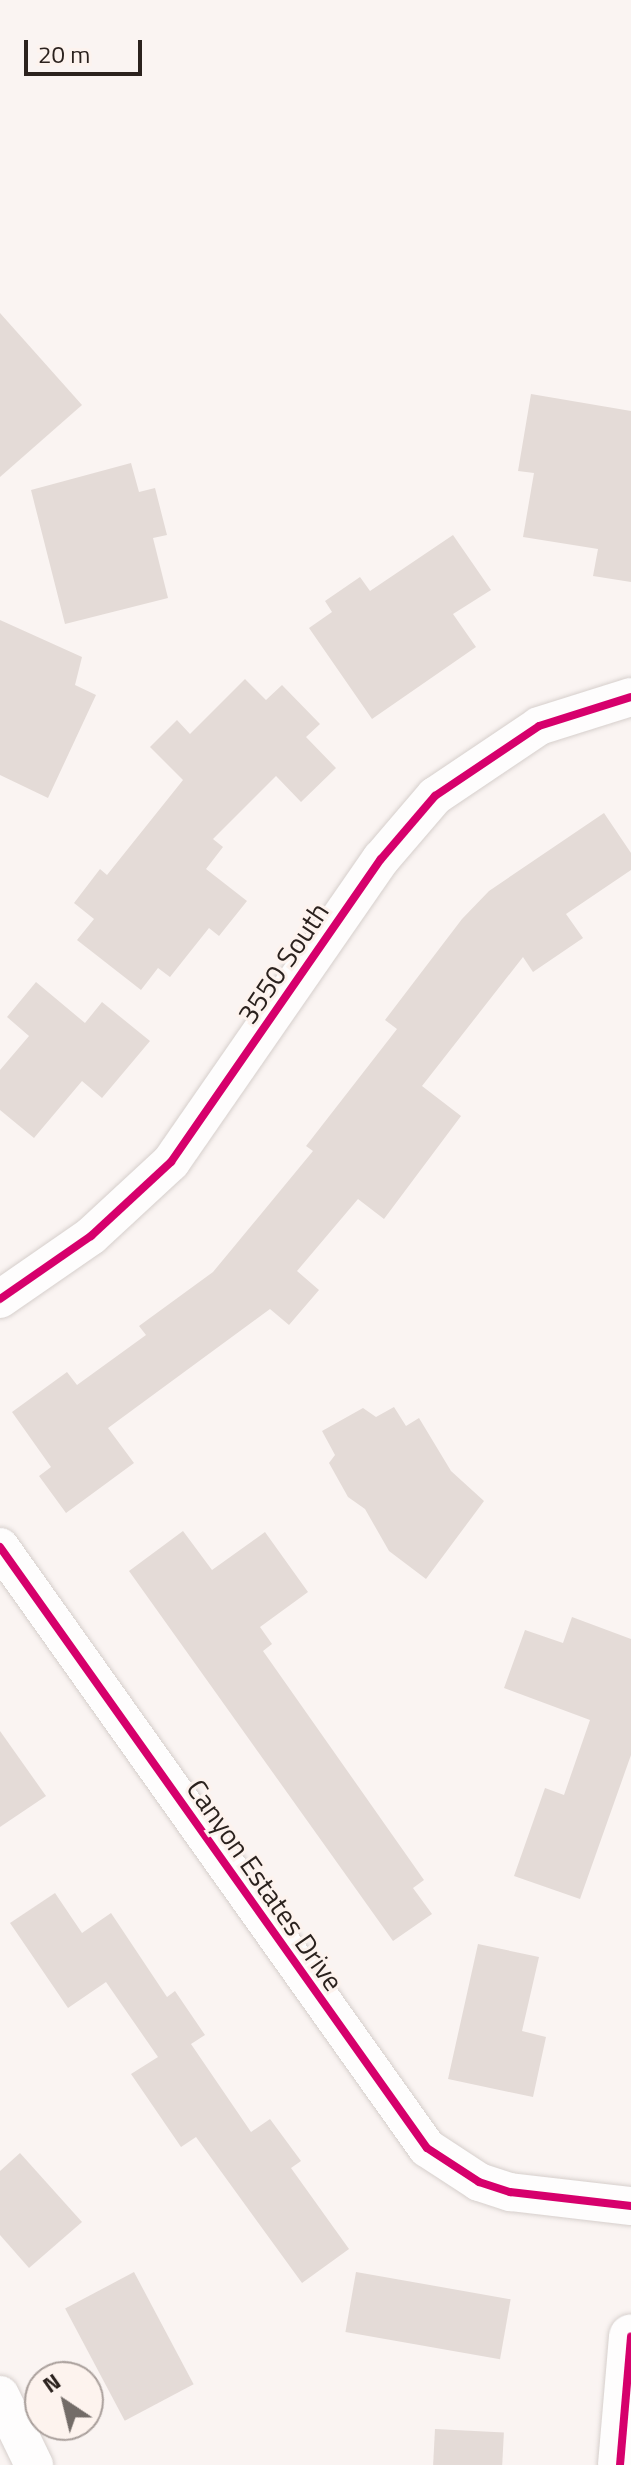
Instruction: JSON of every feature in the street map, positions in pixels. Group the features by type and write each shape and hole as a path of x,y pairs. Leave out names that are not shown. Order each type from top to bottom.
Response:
{"main road":[{"path":"620,2465 631,2336"}],"street":[{"name":"3550 South","path":"0,1299 91,1236 171,1162 381,859 435,796 539,726 631,697"},
{"name":"Canyon Estates Drive","path":"0,1547 427,2148 465,2175 510,2192 631,2206"},
{"path":"0,2395 34,2465"}],"building":[{"path":"0,313 82,405 0,477"},
{"path":"531,394 631,411 631,582 593,576 598,549 523,537 534,473 518,471"},
{"path":"131,463 139,492 155,488 167,535 153,538 168,598 65,624 31,490"},
{"path":"453,535 491,590 453,614 476,647 372,719 309,628 332,612 325,601 360,577 370,591"},
{"path":"0,620 82,657 75,685 96,695 48,798 0,775"},
{"path":"245,679 266,700 282,685 320,724 306,737 336,768 301,802 276,776 213,839 223,847 206,869 247,901 219,936 209,928 170,977 158,968 141,990 77,940 94,919 74,903 100,869 107,875 183,780 150,747 177,720 190,734"},
{"path":"604,813 631,853 631,870 566,914 583,938 533,972 523,957 422,1086 461,1116 384,1219 358,1199 297,1271 319,1290 289,1325 270,1309 108,1428 134,1463 66,1513 39,1476 51,1467 12,1412 67,1372 77,1385 146,1335 139,1326 213,1272 313,1151 306,1146 397,1029 385,1020 462,919 489,891"},
{"path":"36,982 85,1023 102,1002 150,1041 102,1098 82,1081 34,1138 0,1110 0,1070 29,1036 7,1017"},
{"path":"394,1407 406,1426 419,1418 451,1471 484,1501 426,1579 389,1551 365,1509 348,1497 329,1463 335,1455 322,1431 363,1408 376,1417"},
{"path":"183,1531 212,1570 265,1532 308,1592 260,1627 272,1644 263,1651 424,1880 413,1888 432,1914 393,1941 129,1571"},
{"path":"572,1617 631,1639 631,1755 580,1899 514,1876 545,1788 564,1795 590,1720 504,1688 525,1630 563,1643"},
{"path":"0,1731 46,1796 0,1827"},
{"path":"55,1893 82,1933 111,1913 167,1997 175,1991 205,2035 191,2044 251,2132 270,2119 301,2161 291,2168 349,2249 302,2283 196,2137 181,2147 131,2074 158,2057 106,1982 68,2008 10,1923"},
{"path":"478,1944 539,1957 522,2031 546,2037 533,2097 448,2079"},
{"path":"20,2153 82,2222 29,2268 0,2235 0,2171"},
{"path":"134,2272 194,2384 125,2421 104,2382 104,2361 93,2361 65,2309"},
{"path":"356,2272 511,2299 500,2359 345,2332"},
{"path":"435,2429 504,2433 502,2465 433,2465"}],"cycle path":[{"path":"0,1299 91,1236 171,1162 381,859 435,796 539,726 631,697"},
{"path":"0,1547 427,2148 479,2182 510,2192 631,2206"},
{"path":"620,2465 631,2336"}]}
